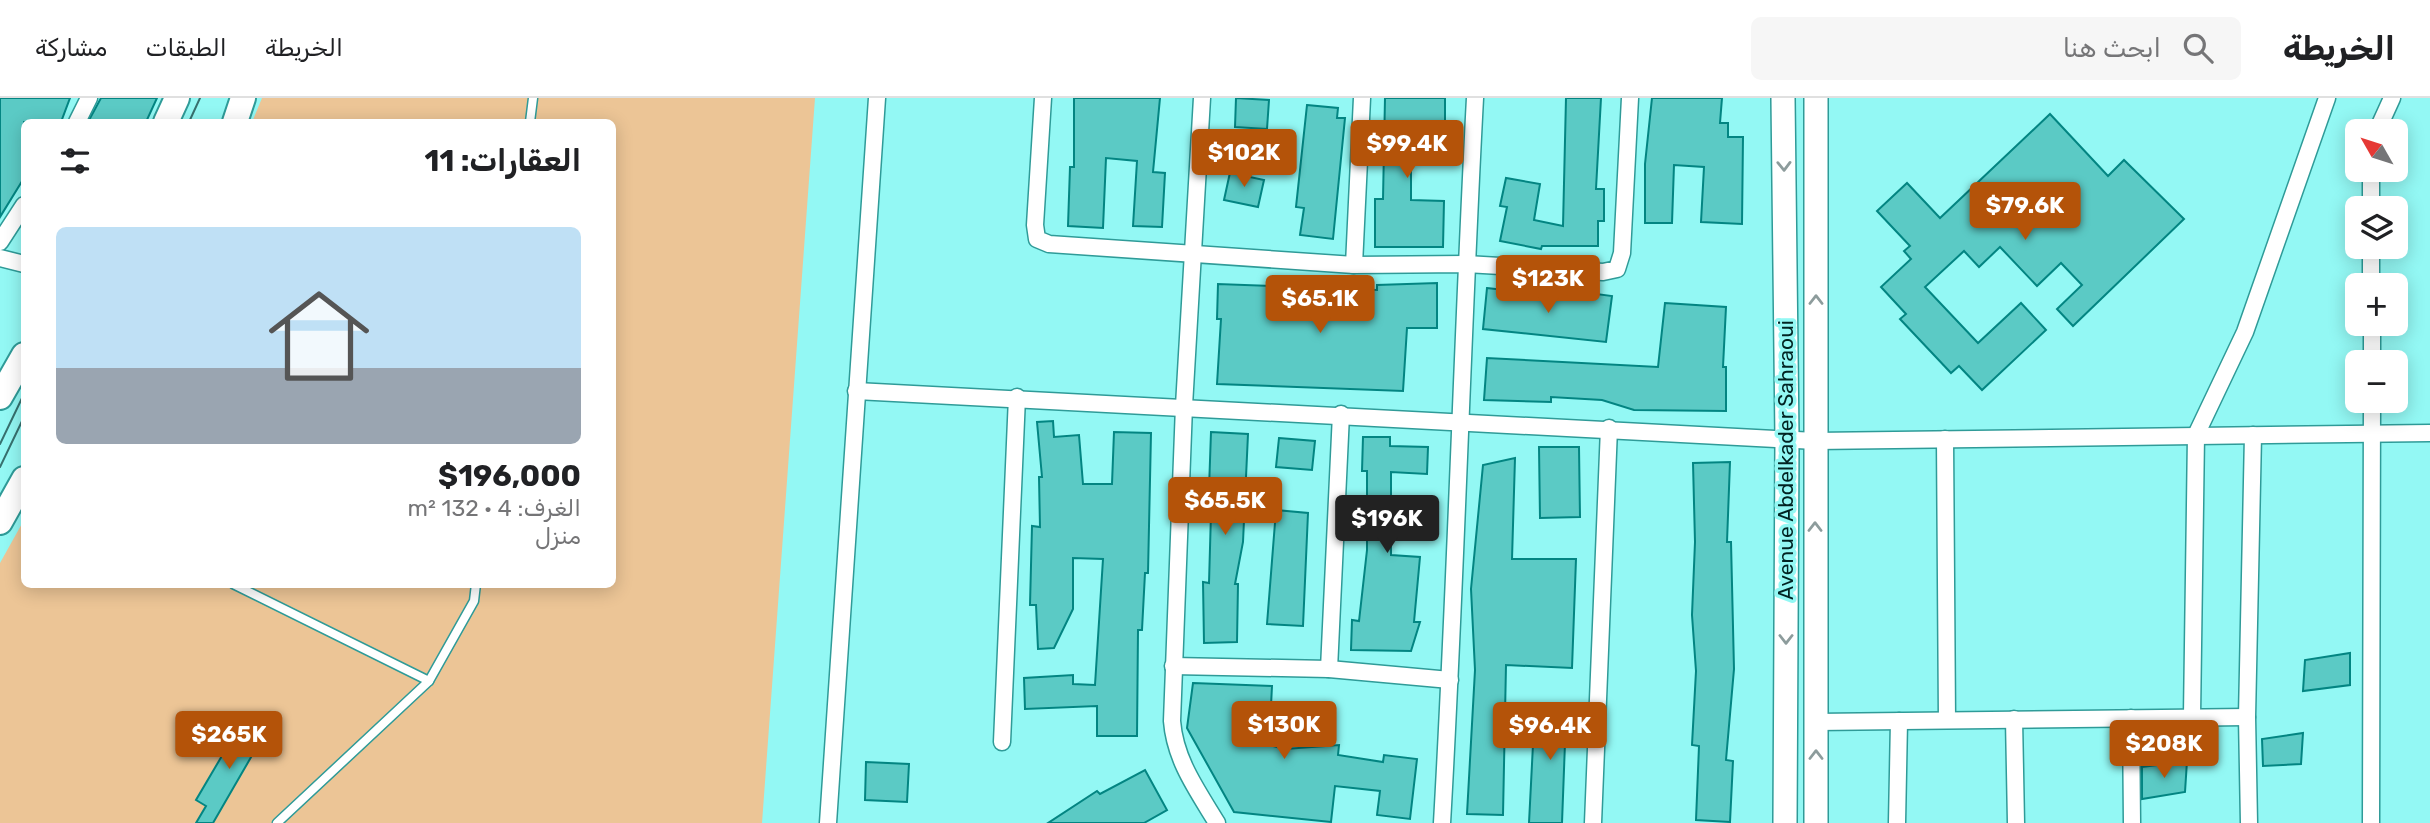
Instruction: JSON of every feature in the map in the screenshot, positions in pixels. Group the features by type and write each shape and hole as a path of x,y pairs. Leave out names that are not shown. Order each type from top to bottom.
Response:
{"main road":[{"path":"167,119 177,98"},
{"path":"236,119 243,98"},
{"name":"Avenue Abdelkader Sahraoui","path":"1783,98 1787,438 1785,823"},
{"name":"Avenue Abdelkader Sahraoui","path":"1816,98 1816,823"},
{"path":"0,397 21,360"},
{"path":"0,522 21,485"}],"street":[{"path":"78,119 89,98"},
{"path":"828,823 877,98"},
{"path":"1044,98 1034,225 1037,239 1049,244 1354,265 1466,264 1603,272 1617,269 1622,253 1630,98"},
{"path":"1202,98 1184,406 1173,666 1173,742 1184,768 1217,823"},
{"path":"1354,265 1362,98"},
{"path":"1442,823 1463,421 1466,264 1475,98"},
{"path":"2192,716 2196,435 2245,332 2328,98"},
{"path":"2382,119 2392,98"},
{"path":"0,243 21,210"},
{"path":"0,258 21,263"},
{"path":"856,391 1017,397 1815,440 2430,433"},
{"path":"1002,742 1017,397"},
{"path":"2371,823 2372,413"},
{"path":"1329,669 1341,414"},
{"path":"1593,823 1609,428"},
{"path":"2249,823 2253,435"},
{"path":"1945,439 1947,720"},
{"path":"1173,666 1329,669 1450,680"},
{"path":"1816,722 2248,717"},
{"path":"2131,718 2132,823"},
{"path":"2014,719 2016,823"},
{"path":"1897,823 1899,721"}],"lane":[{"path":"530,119 533,98"},
{"path":"241,588 429,681"},
{"path":"276,823 429,681 474,601 476,588"}],"shaded area":[{"path":"262,98 815,98 762,823 0,823 0,563 21,525 21,588 616,588 616,119 253,119"}],"building":[{"path":"0,98 70,98 62,119 21,119 21,183 0,217"},
{"path":"101,98 157,98 147,119 90,119"},
{"path":"1074,98 1160,98 1153,172 1165,173 1162,227 1133,226 1137,161 1106,158 1103,228 1068,226 1070,167 1074,167"},
{"path":"1236,98 1269,100 1267,129 1235,127"},
{"path":"1385,98 1445,98 1445,122 1411,123 1411,200 1444,201 1443,247 1375,247 1375,199 1383,199"},
{"path":"1566,98 1601,98 1596,189 1604,189 1604,221 1598,221 1598,246 1542,246 1541,249 1500,241 1507,207 1500,206 1506,178 1540,184 1534,220 1563,226"},
{"path":"1652,98 1722,98 1720,123 1728,123 1728,137 1743,137 1742,224 1701,222 1704,167 1674,165 1672,223 1645,223 1645,164"},
{"path":"1307,105 1338,108 1337,118 1345,118 1333,239 1300,235 1304,208 1296,207"},
{"path":"2050,114 2108,176 2124,160 2184,219 2073,326 2057,309 2082,285 2061,263 2037,286 2000,247 1979,267 1964,251 1925,287 1978,343 2021,303 2046,330 1982,390 1959,366 1951,373 1900,319 1906,314 1881,287 1911,259 1904,251 1910,246 1877,211 1907,183 1940,218"},
{"path":"1231,168 1246,171 1245,176 1264,180 1258,207 1224,200"},
{"path":"1437,283 1437,328 1407,328 1403,391 1217,384 1221,319 1217,319 1218,284 1377,290 1377,285"},
{"path":"1487,288 1581,299 1582,292 1612,296 1606,342 1483,329"},
{"path":"1665,303 1726,307 1723,367 1726,367 1726,411 1634,410 1602,400 1551,397 1551,402 1484,400 1487,358 1658,367"},
{"path":"1053,421 1054,437 1079,435 1083,484 1112,484 1114,432 1151,433 1148,573 1145,573 1142,630 1138,630 1137,736 1097,736 1097,706 1025,709 1024,678 1073,675 1073,684 1095,685 1103,559 1073,558 1073,609 1054,648 1038,649 1036,605 1030,605 1032,526 1040,527 1039,477 1042,477 1037,422"},
{"path":"1211,432 1248,434 1243,542 1235,584 1238,584 1237,642 1204,643 1203,582 1209,583 1211,513 1239,489 1209,489"},
{"path":"1363,437 1390,437 1390,446 1428,447 1427,474 1391,472 1391,555 1420,557 1414,622 1420,622 1411,651 1351,650 1352,620 1359,621 1367,550 1367,471 1362,471"},
{"path":"1279,438 1315,441 1312,470 1276,467"},
{"path":"1539,447 1579,447 1580,517 1540,518"},
{"path":"1515,458 1512,559 1576,559 1572,668 1506,665 1503,815 1467,814 1475,670 1471,589 1483,465"},
{"path":"1730,462 1727,542 1731,542 1734,669 1726,760 1733,761 1730,822 1696,820 1699,746 1692,745 1696,671 1692,615 1695,542 1693,463"},
{"path":"1276,510 1308,513 1303,626 1267,624"},
{"path":"2350,653 2350,685 2303,691 2305,660"},
{"path":"1193,683 1272,686 1269,745 1285,749 1339,745 1338,755 1383,762 1384,755 1417,759 1410,819 1377,815 1380,791 1335,786 1331,822 1234,812 1187,728"},
{"path":"1535,705 1576,708 1574,743 1565,743 1562,823 1529,823"},
{"path":"243,720 265,733 213,823 196,823 206,806 196,800"},
{"path":"2303,733 2301,764 2263,766 2262,739"},
{"path":"2187,761 2185,792 2142,799 2142,767"},
{"path":"866,762 909,764 907,802 865,800"},
{"path":"1145,770 1167,810 1144,823 1048,823 1097,791 1100,794"}],"tram line":[{"path":"190,119 200,98"},
{"path":"0,444 21,400"},
{"path":"0,467 21,423"}]}
